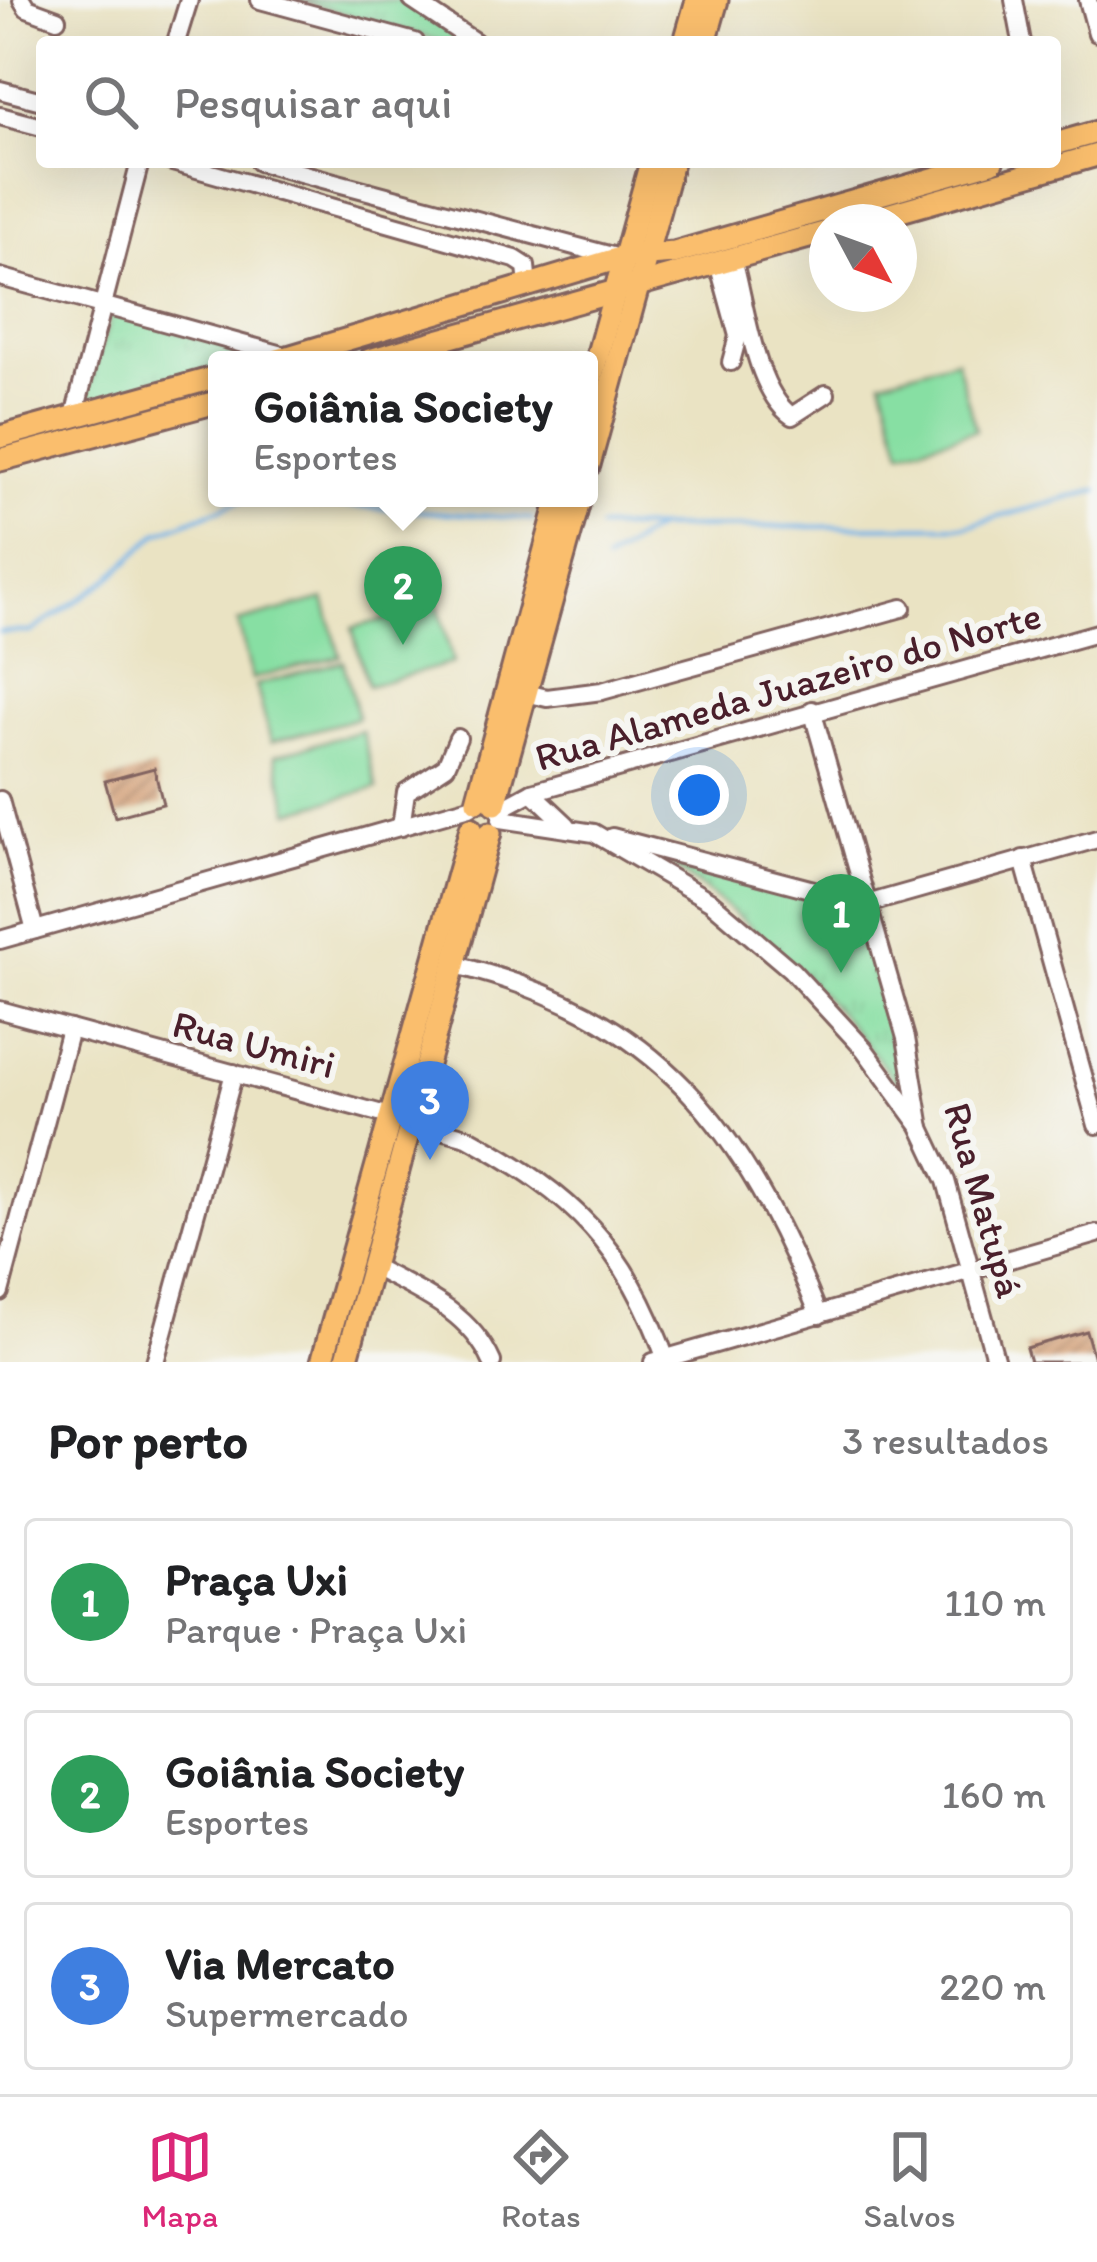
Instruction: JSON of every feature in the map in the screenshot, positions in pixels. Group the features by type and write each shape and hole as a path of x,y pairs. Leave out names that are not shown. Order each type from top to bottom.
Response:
{"main road":[{"path":"687,36 697,0"},
{"path":"707,36 717,0"},
{"path":"1061,142 1097,132"},
{"path":"1061,165 1097,155"},
{"path":"598,351 649,168"},
{"path":"598,434 670,168"},
{"path":"307,351 623,257 648,258 970,168"},
{"path":"917,206 1051,168"},
{"path":"400,351 809,237"},
{"path":"0,436 208,379"},
{"path":"0,460 208,404"},
{"path":"346,1362 557,507"},
{"path":"322,1362 455,965 484,816 526,693 578,507"}],"street":[{"path":"22,0 27,8 57,20"},
{"path":"178,36 189,0"},
{"path":"260,0 393,36"},
{"path":"412,0 466,36"},
{"path":"1014,0 1021,36"},
{"path":"1088,0 1097,34"},
{"path":"0,90 36,99"},
{"path":"0,116 36,125"},
{"path":"74,416 138,168"},
{"path":"193,168 515,259 526,266 528,285"},
{"path":"281,168 594,255 623,257"},
{"path":"725,261 737,336 730,362"},
{"path":"725,261 764,375 780,406 792,416 801,415 826,394"},
{"path":"0,277 260,351"},
{"path":"526,693 547,698 602,691 902,608"},
{"name":"Rua Alameda Juazeiro do Norte","path":"484,816 532,792 1097,633"},
{"name":"Rua Matupá","path":"812,710 916,1074 921,1128 946,1181 997,1362"},
{"path":"409,825 406,792 446,766 458,738"},
{"path":"532,792 568,826"},
{"path":"0,800 35,930"},
{"path":"0,940 409,825 484,816 568,826 867,904 1097,838"},
{"path":"594,832 710,901 791,970 864,1049 921,1128"},
{"path":"1023,860 1097,1125"},
{"path":"455,965 519,981 582,1008 659,1063 697,1099 760,1185 819,1315"},
{"name":"Rua Umiri","path":"0,1010 467,1137 530,1172 586,1216 638,1292 662,1361"},
{"path":"0,1292 70,1029"},
{"path":"154,1362 235,1073"},
{"path":"662,1361 1097,1234"},
{"path":"373,1267 439,1300 483,1341 492,1362"}],"green space":[{"path":"298,0 403,0 459,36 422,36"},
{"path":"112,312 243,351 208,351 208,371 82,407"},
{"path":"956,359 976,430 902,451 882,380"},
{"path":"324,599 340,656 252,679 238,622"},
{"path":"438,605 453,663 368,686 352,628"},
{"path":"343,661 358,718 271,742 256,685"},
{"path":"362,731 377,788 290,812 275,755"},
{"path":"668,863 862,909 915,1107 802,974"}],"building":[{"path":"154,768 163,804 115,817 105,781"},
{"path":"1086,1331 1095,1362 1030,1362 1026,1348"}],"waterway":[{"path":"599,528 966,526 1097,490"},
{"path":"0,632 31,632 109,579 158,533 225,507"},
{"path":"360,507 532,519"},
{"path":"605,562 655,529"}],"place":[{"name":"Goiânia Society","path":"403,645"},
{"name":"Praça Uxi","path":"841,973"},
{"name":"Via Mercato","path":"430,1160"}]}
